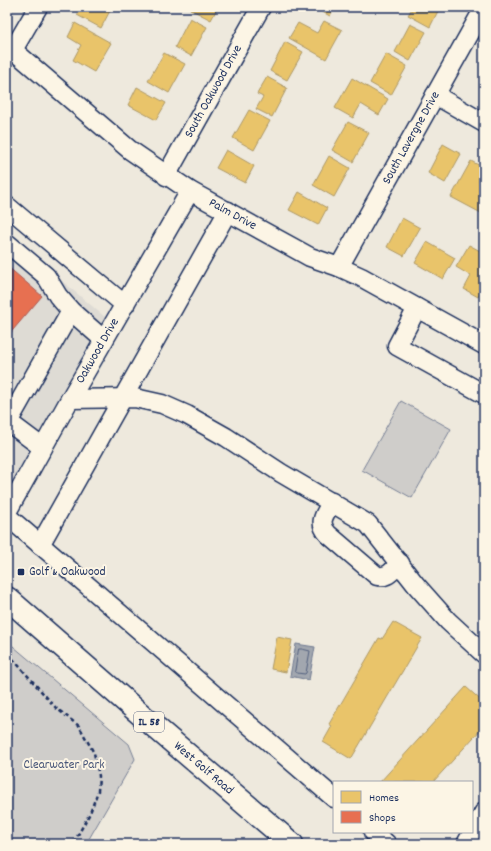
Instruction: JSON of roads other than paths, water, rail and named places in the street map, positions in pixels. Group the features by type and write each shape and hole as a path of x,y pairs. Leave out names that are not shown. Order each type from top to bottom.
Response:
{"main road":[{"name":"West Golf Road","path":"7,598 292,844"}],"street":[{"path":"10,48 38,7"},
{"name":"South Oakwood Drive","path":"166,176 261,7"},
{"name":"South Lavergne Drive","path":"339,267 484,8"},
{"name":"Palm Drive","path":"10,48 130,150 190,192 228,211 310,257 361,276 484,345"},
{"path":"435,96 484,123"},
{"name":"Oakwood Drive","path":"7,512 70,399 190,192"},
{"path":"7,206 125,304"},
{"path":"40,545 228,211"},
{"path":"7,243 46,276 58,296 70,311 104,340"},
{"path":"416,308 397,346 484,394"},
{"path":"42,448 7,423 70,311"},
{"path":"70,399 135,398 162,404 187,415 226,437 281,473 368,524 416,585 448,621 484,654"},
{"path":"332,502 322,519 324,530 328,534 377,576 383,577 388,575 400,564"},
{"path":"7,516 333,797"},
{"path":"473,832 484,812"},
{"path":"374,833 387,844"},
{"path":"466,844 472,833"}],"water":[{"path":"296,644 315,647 309,680 290,676"}],"place":[{"name":"Golf & Oakwood","path":"21,572"}],"park label":[{"name":"Clearwater Park","path":"64,765"}]}
